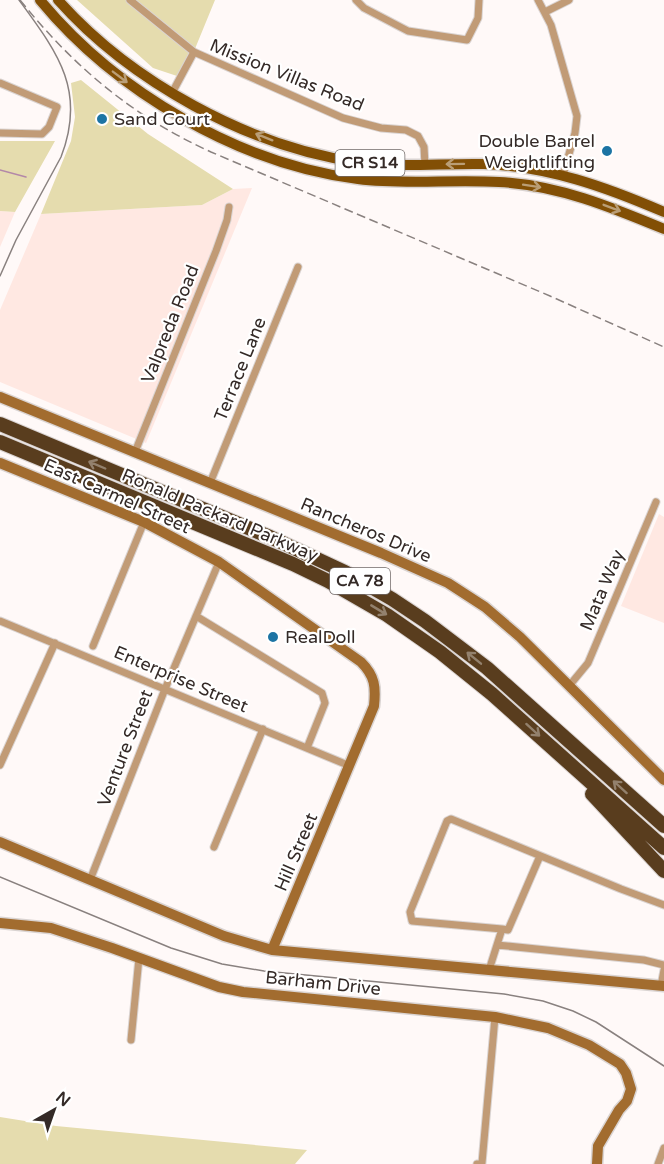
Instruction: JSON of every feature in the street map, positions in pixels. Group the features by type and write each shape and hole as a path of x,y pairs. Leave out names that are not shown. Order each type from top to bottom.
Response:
{"highway":[{"name":"Ronald Packard Parkway","path":"0,424 270,537 345,572 392,599 487,668 664,826"},
{"name":"Ronald Packard Parkway","path":"0,442 259,549 328,581 387,615 440,652 492,694 664,848"},
{"path":"558,753 579,781 664,871"}],"main road":[{"path":"34,0 75,40"},
{"name":"CR S14","path":"40,0 75,40 140,93 201,127 285,163 330,174 384,181 501,182 558,190 664,229"},
{"name":"CR S14","path":"58,0 101,43 172,93 224,120 266,138 304,151 357,162 508,166 563,175 595,184 664,212"},
{"path":"384,181 396,175 419,175 425,165"},
{"path":"558,190 582,180"},
{"path":"576,195 580,189 595,184"}],"street":[{"path":"130,0 194,52"},
{"path":"356,0 364,8 408,31 467,40 478,18 479,0"},
{"path":"538,0 551,25 577,116 575,133 563,175"},
{"path":"545,12 569,0"},
{"name":"Mission Villas Road","path":"172,93 194,52 343,118 381,128 406,130 418,135 424,147 425,165"},
{"path":"0,83 57,107 49,128 42,134 0,133"},
{"name":"Valpreda Road","path":"135,452 216,251 229,207"},
{"name":"Terrace Lane","path":"210,483 298,267"},
{"name":"Rancheros Drive","path":"0,397 448,583 485,607 520,637 664,780"},
{"name":"East Carmel Street","path":"0,463 144,522 219,562 361,662 369,670 376,689 374,706 350,766"},
{"name":"Mata Way","path":"569,686 588,663 656,502"},
{"path":"93,646 144,522"},
{"name":"Venture Street","path":"90,880 165,688 219,562"},
{"path":"196,616 322,693 325,704 307,748"},
{"name":"Enterprise Street","path":"0,621 350,766"},
{"path":"0,765 54,643"},
{"path":"214,847 262,729"},
{"name":"Hill Street","path":"272,950 350,766"},
{"path":"540,856 508,930 412,921 410,912 447,821 451,819 664,905"},
{"name":"Barham Drive","path":"0,842 224,936 272,950 663,986"},
{"name":"Barham Drive","path":"0,923 51,928 219,987 243,992 495,1017 548,1028 589,1045 620,1064 630,1084 627,1101 619,1110 598,1146 597,1164"},
{"path":"489,970 502,929"},
{"path":"497,945 622,957 664,965"},
{"path":"131,1040 139,958"},
{"path":"663,986 664,970"},
{"path":"477,1164 482,1163 483,1155 495,1017"},
{"path":"658,1164 664,1148"}],"shaded area":[{"path":"77,0 215,0 183,78 153,68"},
{"path":"81,80 148,134 233,189 202,205 41,214 71,141 75,117 71,83"},
{"path":"0,141 55,141 15,212 0,211"},
{"path":"252,188 146,443 0,382 0,310 41,214 202,205 233,189"},
{"path":"0,211 15,212 0,247"},
{"path":"659,514 664,517 664,623 621,606"},
{"path":"0,1117 56,1126 307,1150 295,1164 0,1164"}],"waterway":[{"path":"0,170 26,177"}],"tram line":[{"path":"0,276 16,240 61,157 71,112 69,92 56,55 19,0"},
{"path":"0,877 171,948 222,964 264,971 504,994 543,1001 596,1022 664,1066"}],"railway":[{"path":"20,0 62,47 106,88 130,106 182,138 664,347"}],"place":[{"name":"Sand Court","path":"102,119"},
{"name":"Double Barrel Weightlifting","path":"607,151"},
{"name":"RealDoll","path":"273,637"}]}
